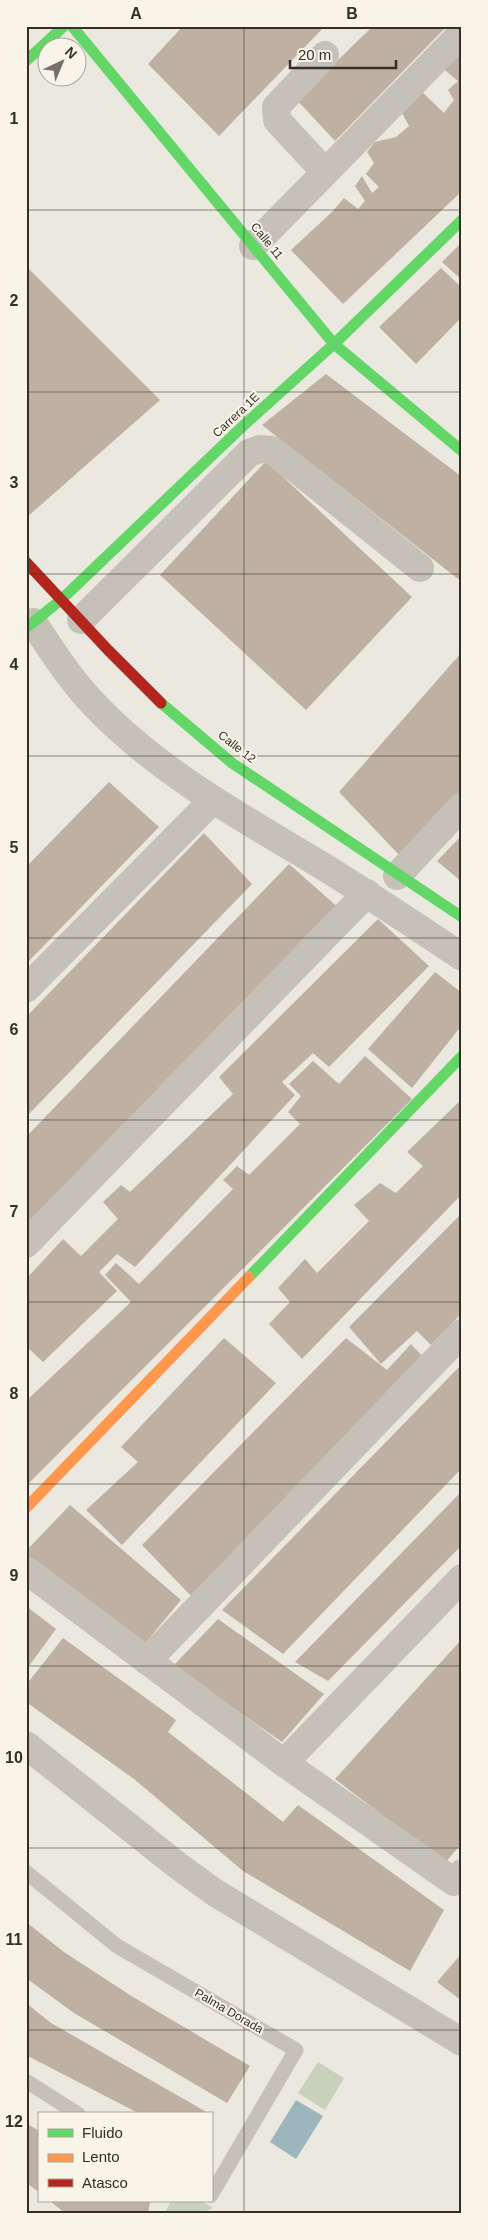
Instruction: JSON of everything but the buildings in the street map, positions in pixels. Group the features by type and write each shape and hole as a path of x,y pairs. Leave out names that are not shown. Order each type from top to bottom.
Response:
{"main road":[{"path":"26,60 64,26"},
{"name":"Calle 11","path":"72,26 334,344 462,451"},
{"name":"Carrera 1E","path":"30,625 62,599 244,426 334,344 462,220"},
{"name":"Calle 12","path":"26,562 152,695 232,763 462,918"},
{"path":"26,1508 462,1056"}],"street":[{"path":"253,246 462,32"},
{"path":"325,55 276,108 275,114 277,120 325,172"},
{"path":"81,620 249,453 260,449 272,450 420,568"},
{"path":"30,625 88,699 148,755 213,800 366,893 462,957"},
{"path":"26,990 213,800"},
{"path":"398,876 462,806"},
{"path":"26,1244 366,893"},
{"path":"147,1661 462,1332"},
{"path":"26,1570 284,1763 454,1882 462,1873"},
{"path":"284,1763 462,1578"},
{"path":"26,1745 177,1865 214,1892 462,2042"}],"lane":[{"name":"Palma Dorada","path":"26,1872 117,1946 296,2050 212,2193"},
{"path":"26,2081 75,2112"}],"green space":[{"path":"318,2062 344,2078 325,2110 298,2093"},
{"path":"170,2202 204,2202 213,2208 199,2214 164,2214"}],"water":[{"path":"296,2100 323,2116 296,2159 270,2142"}],"traffic: fast":[{"path":"26,61 64,26"},
{"path":"72,26 334,344 462,451"},
{"path":"26,628 62,599 244,425 334,344 462,220"},
{"path":"161,703 232,763 462,917"},
{"path":"249,1277 462,1056"}],"traffic: slow":[{"path":"26,1508 249,1277"}],"traffic: jam":[{"path":"26,562 108,650 161,703"}]}
